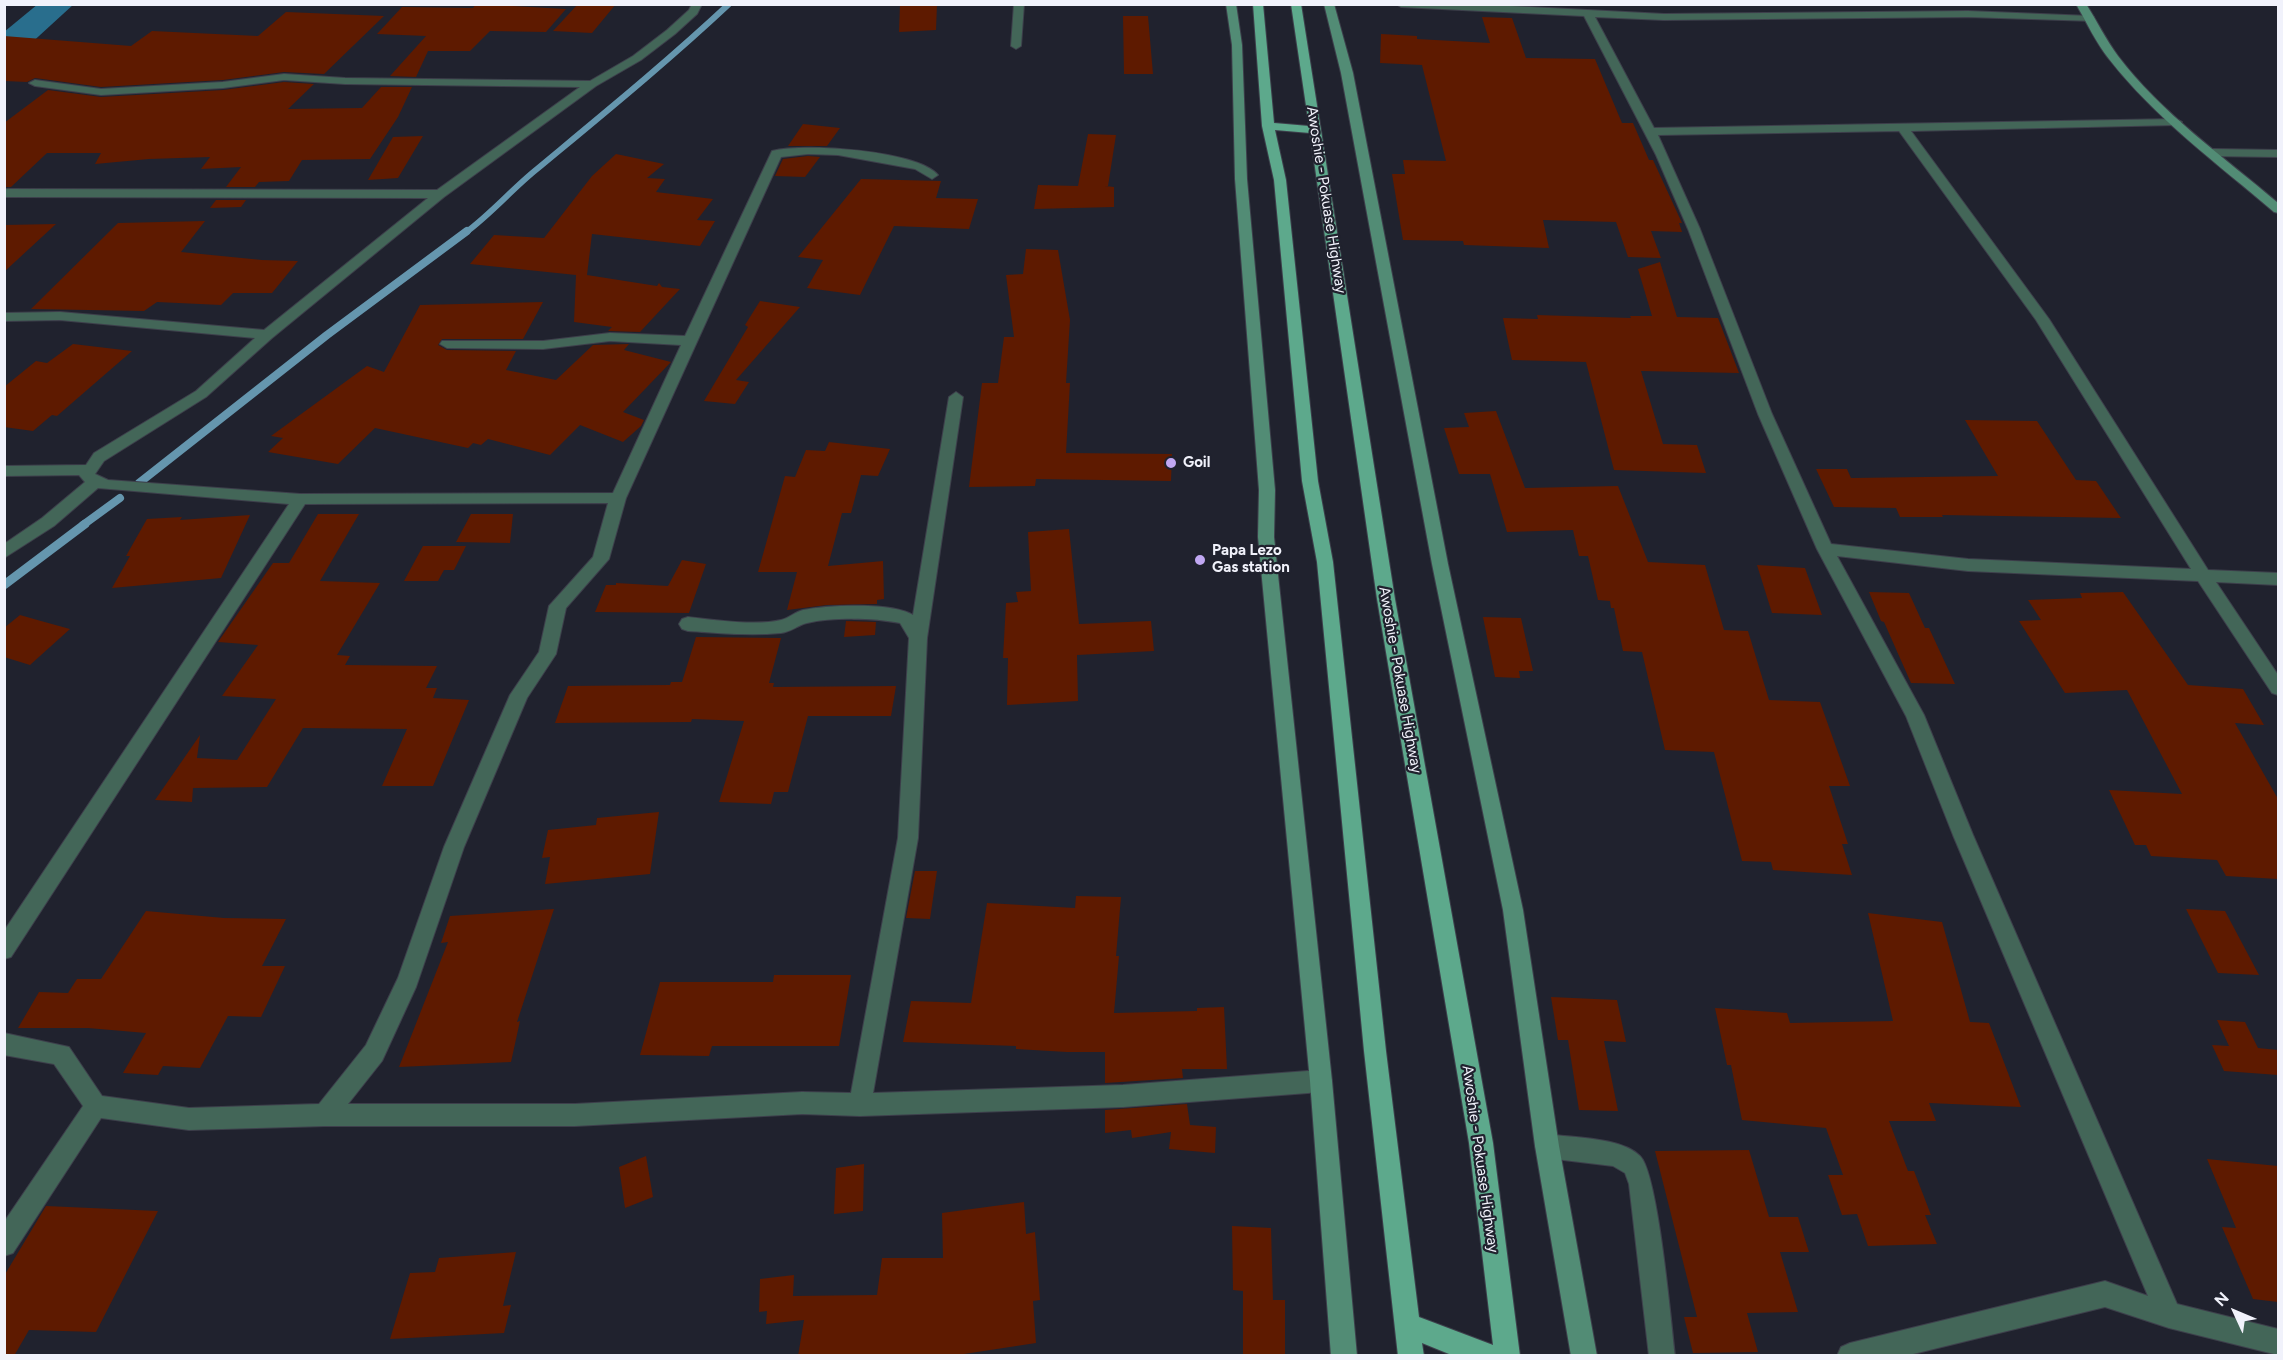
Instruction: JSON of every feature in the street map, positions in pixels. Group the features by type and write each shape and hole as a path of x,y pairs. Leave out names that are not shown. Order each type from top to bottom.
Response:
{"main road":[{"path":"1258,4 1270,148 1280,180 1310,481 1325,562 1375,1051 1411,1356"},
{"name":"Awoshie - Pokuase Highway","path":"1296,4 1386,599 1481,1143 1507,1356"},
{"path":"1268,126 1316,130"},
{"path":"1408,1325 1488,1356"}],"street":[{"path":"4,552 48,522 93,475 99,457 201,394 267,335 440,194 592,84 637,58 671,32 693,12 697,4"},
{"path":"1016,46 1019,4"},
{"path":"1231,4 1237,45 1241,179 1267,490 1266,537 1321,1081 1344,1356"},
{"path":"1329,4 1347,73 1440,564 1513,910 1547,1146 1584,1356"},
{"path":"1401,4 1664,18 1831,9 2090,19"},
{"path":"2081,4 2118,64 2176,122 2278,209"},
{"path":"1588,14 1650,132 1694,229 1765,414 1825,549 1915,715 1963,835 2169,1315"},
{"path":"35,83 100,92 224,86 284,77 345,81 592,84"},
{"path":"1650,132 2176,122"},
{"path":"1903,128 2042,319 2242,637 2278,688"},
{"path":"325,1114 374,1053 408,980 454,847 519,695 548,654 558,606 601,559 618,498 776,154 807,150 838,151 919,166 932,175"},
{"path":"2212,153 2278,154"},
{"path":"4,193 440,194"},
{"path":"4,317 70,317 267,335"},
{"path":"447,344 543,345 628,337 692,341"},
{"path":"860,1105 908,838 918,638 956,397"},
{"path":"4,471 93,475 105,485 300,499 618,498"},
{"path":"4,950 300,499"},
{"path":"1825,549 1968,565 2278,579"},
{"path":"688,624 736,628 784,626 802,616 886,614 906,618 918,638"},
{"path":"4,1044 61,1055 96,1106 189,1119 325,1114 575,1115 802,1103 860,1105 1123,1096 1321,1081"},
{"path":"4,1244 96,1106"},
{"path":"1547,1146 1617,1155 1633,1165 1641,1184 1662,1356"},
{"path":"1850,1356 2104,1294 2169,1315 2278,1342"}],"building":[{"path":"476,4 566,9 546,32 490,31 470,51 428,51 416,77 390,76 426,36 377,34 402,7 473,8"},
{"path":"578,4 616,4 592,33 553,31"},
{"path":"900,4 937,4 936,30 899,32"},
{"path":"286,12 384,16 324,74 284,72 223,80 101,87 35,78 27,82 4,81 4,36 131,46 152,31 258,36"},
{"path":"1123,16 1148,16 1153,74 1124,74"},
{"path":"1482,17 1512,18 1526,58 1595,59 1622,123 1633,123 1649,160 1653,160 1682,223 1679,223 1682,232 1651,231 1661,258 1628,257 1616,222 1543,220 1549,248 1464,245 1463,241 1403,240 1392,174 1405,174 1403,160 1446,161 1422,65 1380,63 1381,34 1417,36 1417,39 1490,43"},
{"path":"284,82 314,84 288,109 362,108 381,87 412,87 398,117 370,159 302,160 289,181 259,182 255,187 226,187 241,167 201,169 210,157 95,164 101,153 47,153 11,187 4,187 4,123 48,90 101,97 223,90"},
{"path":"803,124 840,128 827,146 788,146"},
{"path":"1088,134 1116,135 1108,186 1105,186 1114,187 1114,207 1034,209 1038,185 1078,186"},
{"path":"423,136 398,178 368,180 393,137"},
{"path":"616,154 664,164 647,178 665,179 656,192 713,199 697,220 715,221 700,246 592,234 587,275 657,286 659,283 662,287 680,289 640,332 608,331 612,327 574,322 576,275 470,264 494,235 544,238 592,176"},
{"path":"820,157 805,177 775,176 783,159"},
{"path":"861,179 941,181 936,198 978,199 969,229 894,226 860,295 807,288 823,260 798,257"},
{"path":"216,200 246,200 241,207 210,208"},
{"path":"205,221 181,252 298,261 272,293 233,293 221,305 157,302 144,311 31,309 118,223"},
{"path":"56,224 4,272 4,225"},
{"path":"1026,249 1058,250 1070,320 1066,383 1070,383 1066,453 1172,454 1171,481 1036,479 1035,486 969,487 982,383 998,383 1004,337 1014,337 1006,275 1023,274"},
{"path":"1660,262 1677,317 1718,318 1739,373 1641,371 1663,444 1697,445 1706,473 1614,470 1586,362 1512,360 1503,318 1538,319 1537,315 1631,318 1630,316 1652,316 1638,269"},
{"path":"760,301 800,307 736,380 749,382 735,404 704,401 748,327 745,325"},
{"path":"543,302 523,339 442,339 438,345 447,350 516,351 506,370 556,380 593,345 629,344 624,350 671,362 623,412 644,420 641,426 623,442 580,425 550,455 488,439 481,445 473,443 468,448 375,428 338,464 268,452 283,438 271,436 367,366 384,372 420,305"},
{"path":"73,344 132,351 57,416 52,415 33,431 4,427 4,387 36,361 47,363"},
{"path":"1496,411 1525,488 1618,486 1648,562 1705,565 1724,630 1748,631 1769,700 1820,702 1850,786 1829,786 1848,844 1842,844 1852,875 1773,870 1771,862 1742,861 1714,752 1665,750 1642,652 1623,651 1614,608 1611,608 1610,601 1598,600 1588,556 1579,556 1573,530 1507,532 1490,474 1459,474 1444,428 1469,427 1464,413"},
{"path":"1965,420 2037,421 2076,480 2096,481 2121,518 1942,515 1943,517 1900,517 1896,508 1834,507 1816,469 1847,469 1851,478 1998,476"},
{"path":"829,442 890,449 878,476 861,475 851,513 842,513 828,566 883,561 884,599 877,600 877,604 827,605 787,610 797,572 758,572 785,476 795,477 806,450 825,451"},
{"path":"318,514 359,514 320,581 380,583 337,655 350,656 345,665 437,666 426,688 437,688 433,698 469,700 433,786 382,786 407,729 303,728 267,787 193,788 192,802 155,800 200,735 197,758 237,760 276,699 222,696 258,645 218,642 273,563 289,563"},
{"path":"471,514 513,514 510,543 456,542"},
{"path":"250,515 221,578 112,588 130,556 126,556 147,519 182,517 180,520"},
{"path":"1069,529 1079,624 1151,621 1154,651 1077,655 1078,701 1007,705 1008,658 1003,658 1006,603 1018,602 1016,592 1031,591 1028,532"},
{"path":"423,546 466,546 454,570 444,570 438,581 404,581"},
{"path":"682,560 706,564 689,613 595,612 606,585 616,585 616,583 668,586"},
{"path":"1757,565 1805,568 1822,615 1772,613"},
{"path":"1869,592 1909,593 1925,628 1929,628 1955,684 1911,683"},
{"path":"2123,592 2188,685 2243,689 2264,725 2235,723 2278,799 2278,879 2226,876 2217,860 2151,856 2146,845 2135,845 2109,790 2182,794 2127,690 2065,693 2019,621 2041,620 2028,600 2082,598 2080,593"},
{"path":"20,615 70,629 30,665 4,657 4,628"},
{"path":"1483,617 1521,618 1533,671 1519,671 1520,678 1495,677"},
{"path":"846,621 876,622 875,635 844,637"},
{"path":"696,637 781,638 769,683 774,683 773,687 896,686 891,716 808,716 788,792 774,792 771,804 719,802 744,721 692,719 691,722 555,723 568,686 670,685 671,682 682,682"},
{"path":"659,812 650,874 545,884 550,857 542,858 548,830 596,825 597,818"},
{"path":"915,871 937,871 930,919 906,918"},
{"path":"1076,896 1121,897 1114,1013 1197,1011 1197,1008 1224,1007 1227,1069 1182,1069 1183,1078 1105,1083 1105,1052 1067,1052 1016,1049 1016,1046 903,1042 911,1001 971,1003 987,903 1075,908"},
{"path":"554,909 517,1022 520,1021 511,1062 399,1067 448,942 441,943 450,916"},
{"path":"2186,909 2225,911 2259,975 2218,973"},
{"path":"146,911 224,918 286,919 262,966 285,966 261,1017 228,1016 200,1068 163,1066 158,1075 123,1073 146,1033 88,1028 18,1028 39,992 68,993 77,979 101,979"},
{"path":"1868,913 1942,922 1970,1022 1989,1023 2021,1107 1929,1103 1936,1121 1889,1121 1908,1171 1914,1171 1931,1215 1925,1215 1937,1244 1868,1246 1857,1214 1842,1215 1828,1175 1843,1175 1826,1128 1742,1120 1731,1065 1727,1065 1715,1008 1787,1013 1790,1023 1893,1021"},
{"path":"774,975 851,975 839,1046 712,1046 709,1056 640,1055 660,982 773,982"},
{"path":"1551,997 1617,1000 1626,1042 1604,1041 1618,1111 1579,1110 1568,1040 1558,1040"},
{"path":"2217,1020 2245,1022 2258,1048 2278,1050 2278,1075 2224,1071 2212,1045 2229,1046"},
{"path":"1187,1104 1190,1125 1216,1127 1215,1153 1169,1149 1171,1132 1132,1138 1131,1130 1105,1133 1105,1110"},
{"path":"1749,1150 1769,1217 1798,1217 1809,1252 1780,1252 1798,1312 1747,1313 1758,1352 1693,1353 1684,1317 1697,1317 1655,1151"},
{"path":"646,1156 653,1197 625,1208 619,1167"},
{"path":"2207,1159 2278,1166 2278,1302 2253,1299 2222,1227 2236,1228"},
{"path":"864,1164 863,1211 834,1214 836,1168"},
{"path":"1024,1202 1026,1234 1035,1232 1040,1300 1033,1301 1036,1343 951,1356 798,1356 804,1320 766,1324 767,1311 759,1312 760,1279 794,1275 793,1296 877,1295 882,1258 943,1258 942,1213"},
{"path":"46,1206 158,1211 96,1332 29,1330 14,1356 4,1356 4,1276"},
{"path":"1232,1226 1271,1228 1273,1300 1285,1300 1285,1356 1243,1356 1243,1291 1233,1290"},
{"path":"516,1252 503,1306 511,1305 504,1333 390,1339 410,1273 435,1272 439,1258"}],"waterway":[{"path":"4,50 58,4"},
{"path":"465,233 729,4"},
{"path":"139,483 327,335 467,231"},
{"path":"83,525 120,498"},
{"path":"4,585 85,524"}],"place":[{"name":"Goil","path":"1171,463"},
{"name":"Papa Lezo Gas station","path":"1200,560"}]}
